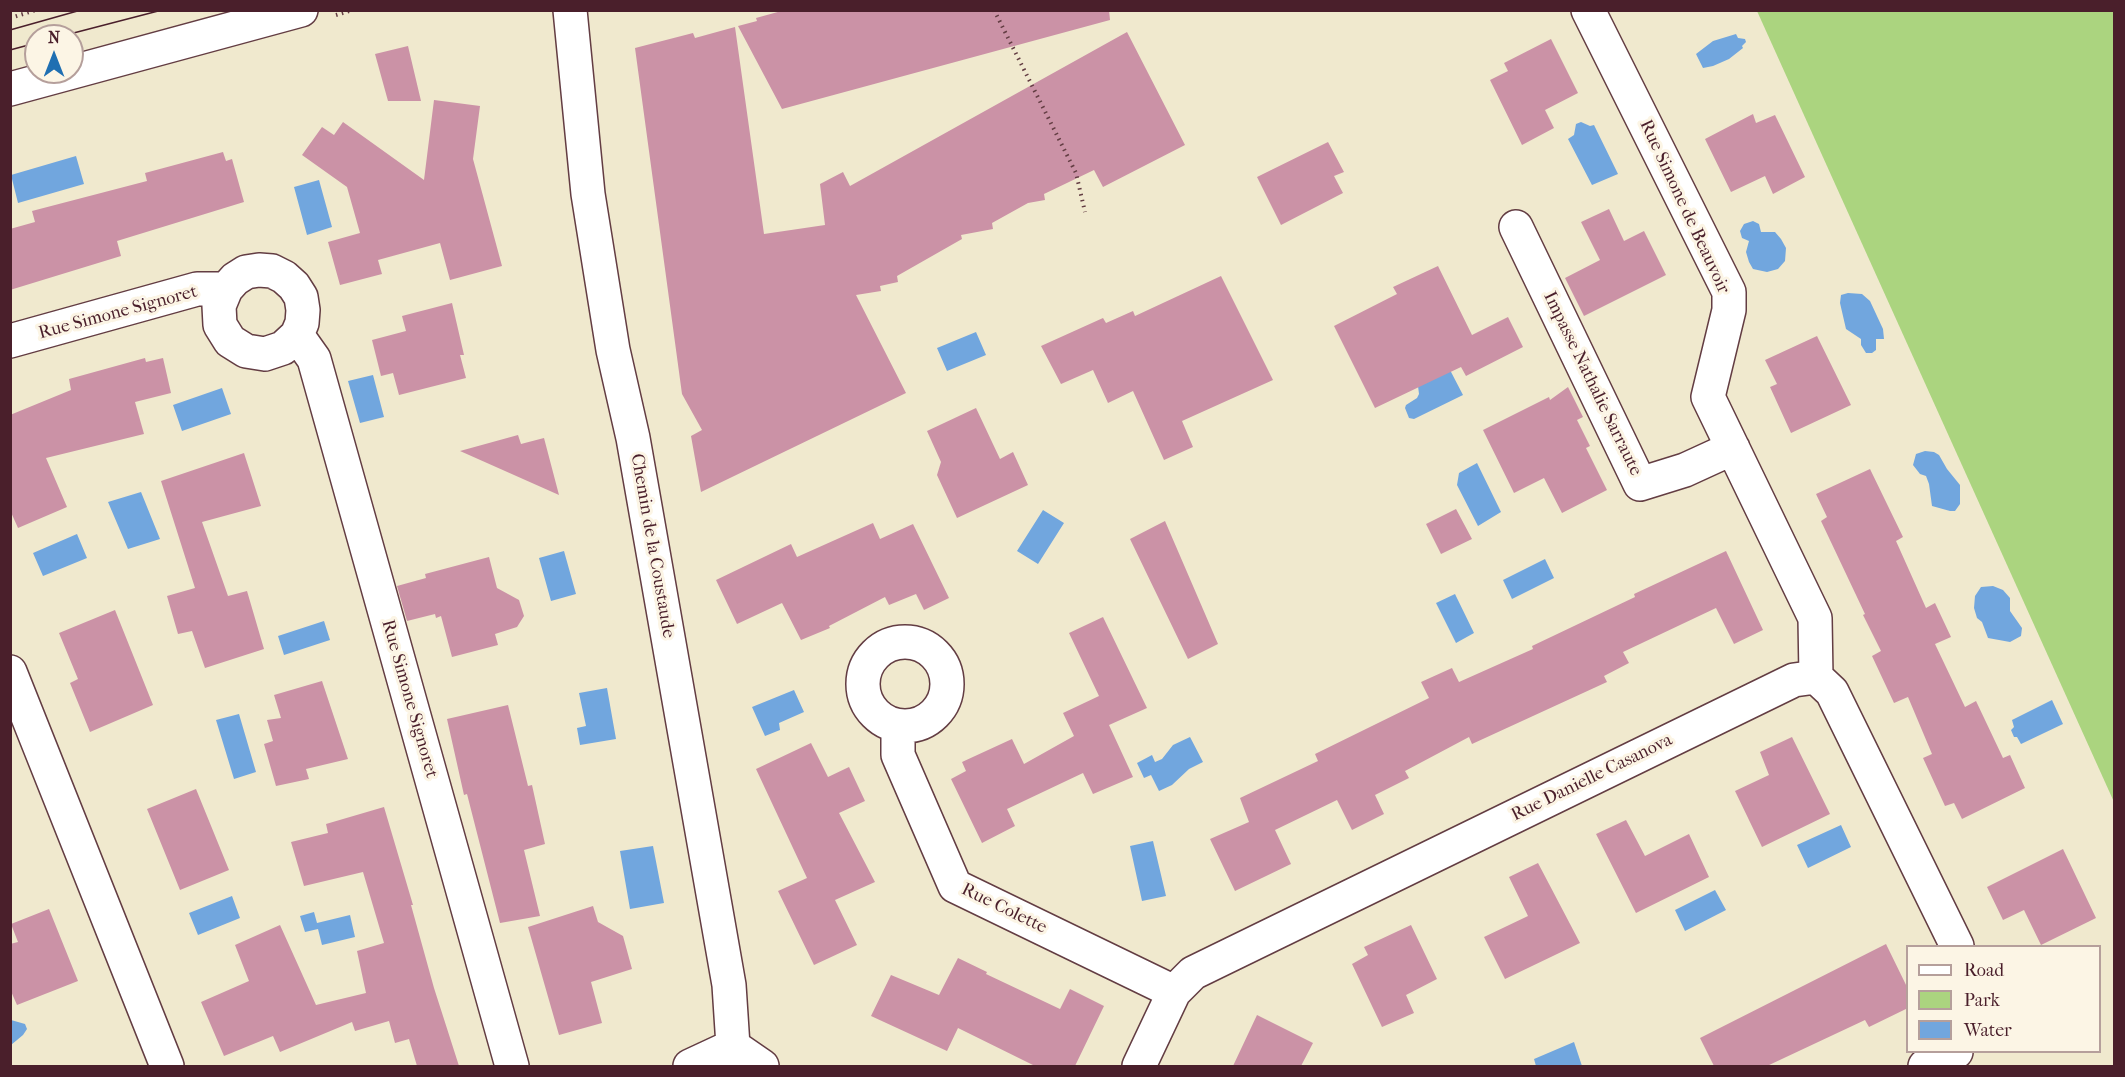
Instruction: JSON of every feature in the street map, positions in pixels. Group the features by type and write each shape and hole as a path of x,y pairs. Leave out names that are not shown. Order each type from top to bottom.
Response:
{"street":[{"path":"10,89 301,10"},
{"name":"Chemin de la Coustaude","path":"570,10 588,194 613,350 633,438 727,974 732,1008 733,1046"},
{"name":"Rue Simone de Beauvoir","path":"1588,10 1729,292 1729,310 1708,397 1815,618 1815,677"},
{"name":"Impasse Nathalie Sarraute","path":"1516,227 1640,484 1685,470 1733,448"},
{"path":"226,289 246,272 272,271 284,277 301,297 303,317 297,335"},
{"name":"Rue Simone Signoret","path":"10,341 197,289 226,289 219,306 220,325 230,341 246,351 265,354 283,348 297,335 314,359 512,1066"},
{"path":"10,672 167,1066"},
{"path":"1815,677 1832,692 1958,945"},
{"name":"Rue Danielle Casanova","path":"1139,1066 1174,992 1193,973 1794,680 1815,677"},
{"name":"Rue Colette","path":"898,726 898,755 955,886 1174,992"},
{"path":"690,1066 733,1046 762,1066"},
{"path":"1925,1066 1954,1053"}],"path":[{"path":"10,18 36,10"},
{"path":"994,10 1077,174 1085,212"}],"green space":[{"path":"1757,11 2114,11 2114,802"}],"water":[{"path":"1736,34 1738,38 1745,39 1743,48 1729,59 1703,68 1696,54 1713,41"},
{"path":"1581,122 1590,126 1594,125 1618,174 1592,185 1568,139 1574,135 1576,124"},
{"path":"76,156 84,184 18,203 11,175"},
{"path":"319,180 332,227 307,235 294,187"},
{"path":"1753,221 1759,224 1761,232 1775,232 1786,248 1785,261 1778,269 1767,272 1753,269 1749,262 1746,252 1749,241 1742,238 1740,231 1744,224"},
{"path":"1862,294 1870,301 1883,329 1884,339 1876,339 1876,350 1872,353 1866,353 1861,345 1861,339 1846,329 1840,303 1841,295"},
{"path":"976,332 986,355 947,371 937,348"},
{"path":"1450,370 1463,395 1414,419 1409,418 1405,408 1417,398 1418,386"},
{"path":"373,375 384,417 360,423 348,381"},
{"path":"222,388 231,414 182,431 173,405"},
{"path":"1925,451 1939,455 1960,485 1960,504 1955,511 1932,506 1926,476 1920,474 1913,465 1916,454"},
{"path":"1477,463 1501,512 1478,526 1457,485 1459,473"},
{"path":"141,492 160,539 128,549 108,502"},
{"path":"1043,510 1064,523 1038,564 1017,551"},
{"path":"77,534 87,558 43,576 33,553"},
{"path":"564,551 576,594 551,601 539,558"},
{"path":"1545,559 1554,578 1512,599 1503,580"},
{"path":"1993,586 2003,590 2010,598 2010,611 2022,628 2021,636 2010,642 1988,638 1982,622 1977,618 1974,608 1975,596 1981,587"},
{"path":"1455,594 1474,633 1456,643 1436,603"},
{"path":"324,621 330,640 284,655 278,636"},
{"path":"607,688 616,739 580,745 577,728 586,726 579,693"},
{"path":"794,690 804,712 779,723 780,730 765,736 752,707"},
{"path":"2052,700 2063,724 2021,744 2011,730 2014,727 2012,720"},
{"path":"239,714 256,772 234,779 216,720"},
{"path":"1190,737 1203,762 1189,769 1172,785 1159,791 1151,775 1144,778 1137,763 1152,755 1155,762 1162,759 1173,745"},
{"path":"1841,825 1851,847 1808,868 1797,845"},
{"path":"1153,841 1166,896 1142,901 1130,846"},
{"path":"653,846 664,903 630,909 620,851"},
{"path":"1715,890 1726,910 1685,931 1675,910"},
{"path":"232,896 240,918 198,935 189,913"},
{"path":"314,912 317,923 350,915 355,937 322,945 318,929 305,932 300,916"},
{"path":"11,1020 25,1024 27,1029 11,1045"},
{"path":"1574,1042 1582,1066 1536,1066 1534,1059"}],"building":[{"path":"785,10 1109,10 1110,20 782,109 738,26"},
{"path":"735,27 764,234 825,225 820,184 843,172 850,186 1127,32 1185,145 1103,187 1094,170 1044,194 1045,200 1028,203 992,223 993,229 961,235 962,239 897,276 898,282 880,286 881,291 856,295 906,393 701,492 691,436 702,430 682,394 635,48 693,33 695,38"},
{"path":"1551,39 1578,93 1545,110 1554,128 1522,145 1490,80 1508,71 1504,63"},
{"path":"408,46 421,101 388,101 375,54"},
{"path":"434,100 480,106 473,159 502,266 450,280 440,243 378,260 382,274 340,285 328,242 360,233 347,187 302,155 322,127 334,135 343,122 424,180"},
{"path":"1753,114 1756,123 1775,115 1805,177 1773,194 1765,176 1731,192 1705,139"},
{"path":"1328,142 1344,172 1334,176 1343,193 1281,225 1257,177"},
{"path":"223,152 226,161 232,159 244,202 117,241 121,256 10,290 10,229 35,222 32,211 147,181 145,173"},
{"path":"1609,209 1624,241 1644,231 1666,275 1584,316 1565,278 1600,260 1581,222"},
{"path":"1438,266 1472,335 1508,317 1523,347 1466,376 1461,367 1375,408 1334,326 1397,294 1393,287"},
{"path":"1221,276 1273,380 1182,421 1193,447 1164,460 1133,391 1108,403 1093,370 1061,384 1041,346 1103,318 1106,323 1133,311 1135,316"},
{"path":"452,303 464,355 460,355 466,378 399,395 393,373 381,376 372,340 406,331 402,316"},
{"path":"1817,336 1851,405 1791,433 1770,387 1777,384 1765,360"},
{"path":"145,358 146,362 163,358 171,393 135,402 144,434 46,458 67,507 18,528 10,510 10,415 71,390 69,379"},
{"path":"1568,387 1583,417 1577,420 1590,446 1586,448 1607,490 1562,513 1544,478 1514,493 1483,430 1549,397 1550,400"},
{"path":"976,408 1000,459 1013,452 1028,485 957,518 937,475 941,462 927,431"},
{"path":"518,435 521,444 544,438 559,495 460,451"},
{"path":"244,453 261,506 202,522 228,596 247,591 264,649 205,668 192,631 178,634 167,596 195,588 161,481"},
{"path":"1870,469 1903,537 1896,541 1926,608 1935,603 1951,637 1935,644 1965,707 1976,701 2003,758 2010,755 2025,788 1962,819 1954,803 1945,806 1923,758 1932,754 1908,697 1894,703 1872,656 1881,651 1821,521 1827,517 1816,494"},
{"path":"1456,509 1472,539 1441,554 1426,524"},
{"path":"1165,521 1218,644 1188,659 1130,539"},
{"path":"873,523 880,539 913,524 949,598 924,610 916,594 889,605 885,597 829,626 830,628 801,640 782,603 737,624 716,580 791,544 797,557"},
{"path":"1726,551 1763,630 1734,644 1716,608 1623,652 1629,663 1604,676 1607,682 1472,744 1469,737 1405,771 1409,778 1375,795 1384,814 1352,830 1337,800 1275,830 1291,864 1235,891 1210,839 1249,822 1240,798 1318,761 1315,754 1429,698 1421,682 1452,668 1459,682 1533,649 1532,646 1635,597 1634,594"},
{"path":"489,557 497,588 519,600 524,616 517,627 495,634 498,645 452,657 441,616 436,618 435,614 407,621 397,586 426,578 425,574"},
{"path":"115,610 153,705 90,732 70,683 78,679 59,633"},
{"path":"1103,617 1147,708 1109,725 1133,777 1093,794 1083,773 1007,809 1015,826 982,843 951,779 966,771 962,762 1012,739 1024,764 1074,736 1063,713 1099,696 1069,633"},
{"path":"322,681 348,759 306,769 309,779 276,786 264,744 273,741 267,720 281,718 274,695"},
{"path":"508,705 528,786 532,785 545,844 524,850 540,916 500,923 467,794 464,795 447,719"},
{"path":"1792,737 1830,814 1762,847 1735,791 1769,775 1760,752"},
{"path":"811,743 828,777 849,767 865,801 839,813 875,882 835,900 857,945 814,965 778,891 807,878 756,769"},
{"path":"196,789 229,870 180,890 147,809"},
{"path":"384,807 413,905 411,905 434,988 459,1066 417,1066 409,1039 395,1043 389,1021 355,1031 352,1022 280,1052 273,1036 224,1056 201,1002 249,981 235,945 280,925 316,1005 366,993 357,951 384,943 363,872 304,886 291,842 328,833 326,824"},
{"path":"1626,820 1645,856 1689,834 1709,877 1636,913 1596,834"},
{"path":"2063,849 2096,918 2041,945 2024,910 2003,920 1987,887"},
{"path":"1538,863 1580,943 1505,979 1484,937 1528,916 1509,877"},
{"path":"593,906 598,922 623,936 632,969 591,982 602,1023 559,1035 528,927"},
{"path":"49,909 78,981 17,1005 10,989 10,944 18,942 11,924"},
{"path":"1411,925 1437,979 1406,995 1414,1013 1382,1027 1352,964 1368,955 1364,947"},
{"path":"1886,944 1906,985 1906,1009 1869,1027 1865,1020 1767,1066 1714,1066 1700,1038"},
{"path":"958,958 1060,1009 1070,989 1104,1006 1075,1066 1035,1066 958,1028 947,1051 871,1016 891,975 939,995"},
{"path":"1257,1015 1313,1043 1301,1066 1233,1066"}],"tram line":[{"path":"10,30 81,10"},
{"path":"84,30 162,10"},
{"path":"10,50 24,46"}]}
